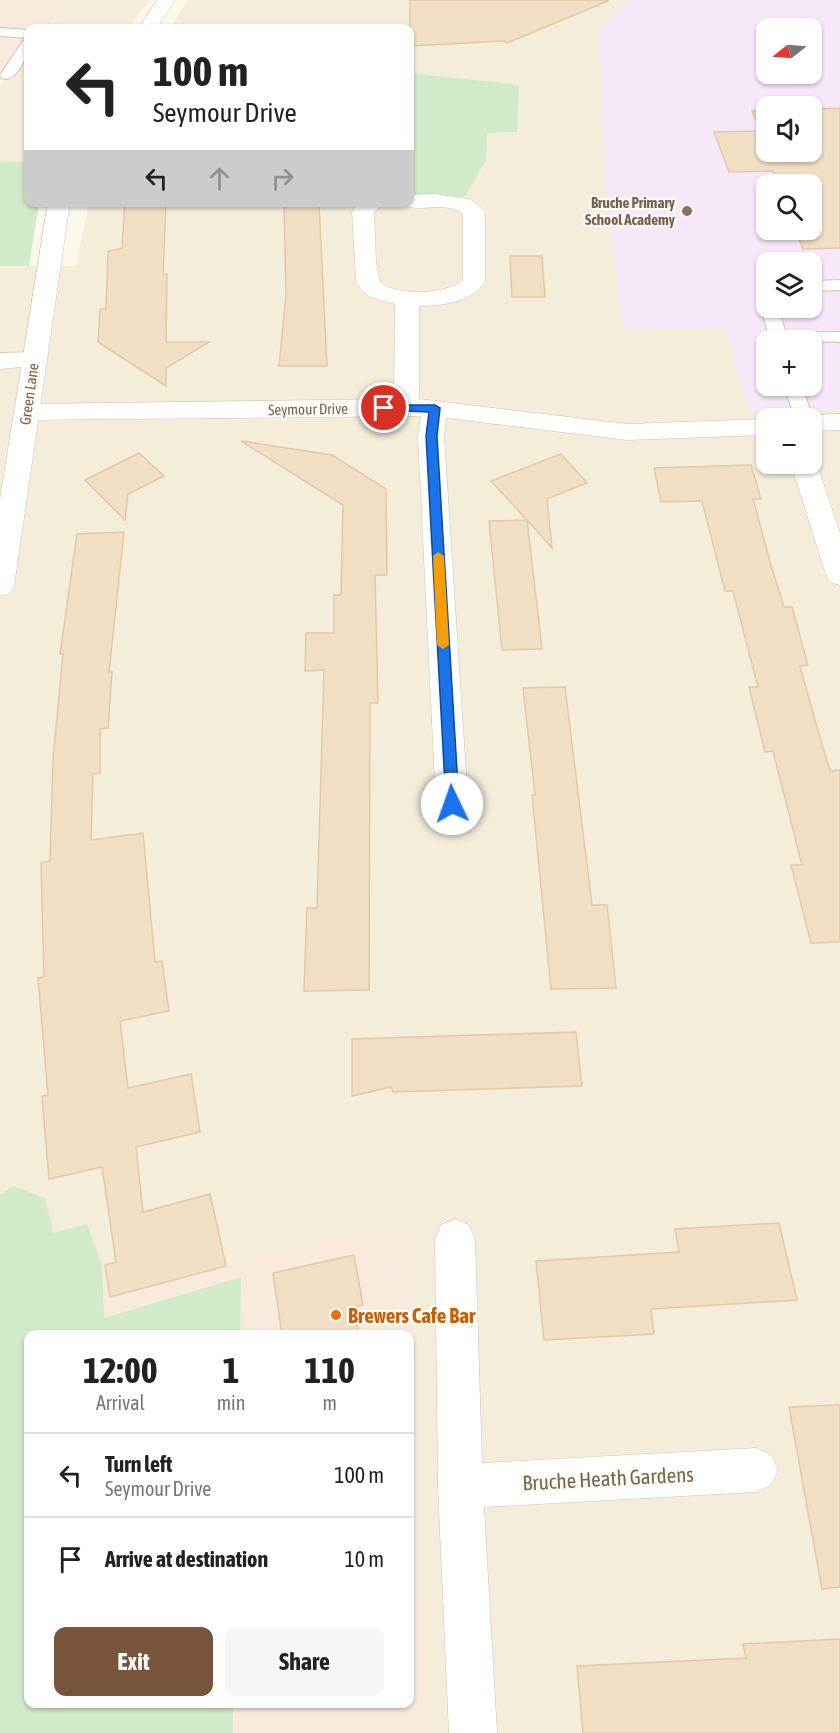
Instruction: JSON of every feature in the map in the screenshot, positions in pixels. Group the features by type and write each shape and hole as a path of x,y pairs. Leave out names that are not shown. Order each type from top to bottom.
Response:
{"street":[{"path":"151,24 166,0"},
{"path":"366,207 363,212 367,279 369,285 376,291 407,297 452,296 470,288 474,282 474,213 471,207 454,201 414,201"},
{"name":"Green Lane","path":"0,586 58,207"},
{"path":"406,407 407,297"},
{"path":"0,361 34,360"},
{"name":"Seymour Drive","path":"27,412 406,407 435,408 627,432 756,428"},
{"path":"435,408 431,436 452,804"},
{"path":"822,423 840,422"},
{"path":"807,474 840,575"},
{"path":"455,1239 460,1486 466,1644 473,1733"},
{"name":"Bruche Heath Gardens","path":"460,1486 756,1470"}],"lane":[{"path":"0,32 24,34"},
{"path":"7,75 24,50"},
{"path":"822,286 840,285"},
{"path":"822,338 840,337"}],"shaded area":[{"path":"0,0 71,0 51,24 24,24 24,66 16,78 0,80"},
{"path":"71,0 149,0 132,24 52,24"},
{"path":"188,0 627,0 619,9 725,328 750,412 756,412 756,474 822,474 822,410 840,409 840,1733 0,1733 0,266 76,266 88,207 414,207 414,24 173,24"},
{"name":"Bruche Primary School Academy","path":"627,0 840,0 840,409 756,408 756,412 750,412 725,328 623,329 606,193 599,30"},
{"path":"24,66 24,162 0,161 0,86 3,80 16,78"},
{"path":"410,1219 430,1733 33,1733 32,1708 414,1708 414,1330 24,1330 13,1316"}],"green space":[{"path":"414,73 519,85 517,132 487,133 486,160 464,198 414,194"},
{"path":"0,161 24,162 24,207 38,207 29,266 0,266"},
{"path":"13,1186 45,1198 53,1233 87,1224 102,1266 104,1318 241,1277 240,1330 24,1330 24,1708 233,1708 233,1733 0,1733 0,1195"}],"building":[{"path":"410,0 608,0 507,43 504,41 414,46 414,24 410,24"},
{"path":"840,108 840,248 803,249 800,240 822,240 822,174 774,174 773,171 729,172 714,132 756,131 756,162 822,162 822,109"},
{"path":"125,207 166,207 163,274 167,274 166,342 209,342 166,368 166,386 98,342 100,309 106,309 108,251 122,248"},
{"path":"284,207 319,207 327,366 279,366 286,296"},
{"path":"510,256 542,256 545,297 512,297"},
{"path":"241,441 332,455 386,489 387,575 375,575 378,703 370,703 369,990 304,991 307,908 317,908 324,670 305,671 306,633 334,633 334,595 341,595 343,505"},
{"path":"139,453 164,476 128,494 125,520 85,480"},
{"path":"561,454 587,483 547,499 552,548 491,481"},
{"path":"751,465 761,499 753,499 770,562 784,607 792,607 808,665 800,666 814,717 830,771 840,770 840,942 811,943 791,865 802,865 773,751 765,752 749,687 758,687 733,591 725,591 702,501 661,502 654,468"},
{"path":"527,520 542,649 502,650 489,521"},
{"path":"124,532 109,672 112,672 108,728 100,729 100,773 93,774 91,840 143,833 155,962 162,961 169,1011 120,1021 128,1088 191,1074 200,1132 136,1147 143,1212 210,1194 226,1266 110,1297 105,1265 116,1262 102,1167 49,1179 42,1096 48,1095 38,978 44,977 41,863 50,861 53,759 63,654 60,654 77,534"},
{"path":"565,687 592,905 607,905 616,988 551,989 532,795 535,795 523,688"},
{"path":"576,1032 582,1086 393,1092 391,1087 352,1096 352,1039"},
{"path":"779,1223 797,1300 651,1309 654,1334 544,1340 536,1261 679,1252 675,1229"},
{"path":"354,1255 363,1305 354,1307 358,1330 281,1330 273,1273"},
{"path":"840,1405 840,1587 822,1589 789,1407"},
{"path":"840,1639 840,1733 583,1733 577,1666 746,1658 743,1644"}],"slow traffic":[{"path":"438,556 443,645"}],"place":[{"name":"Bruche Primary School Academy","path":"687,211"},
{"name":"Brewers Cafe Bar","path":"336,1315"}],"route":[{"path":"384,408 435,408 431,436 452,804"}]}
